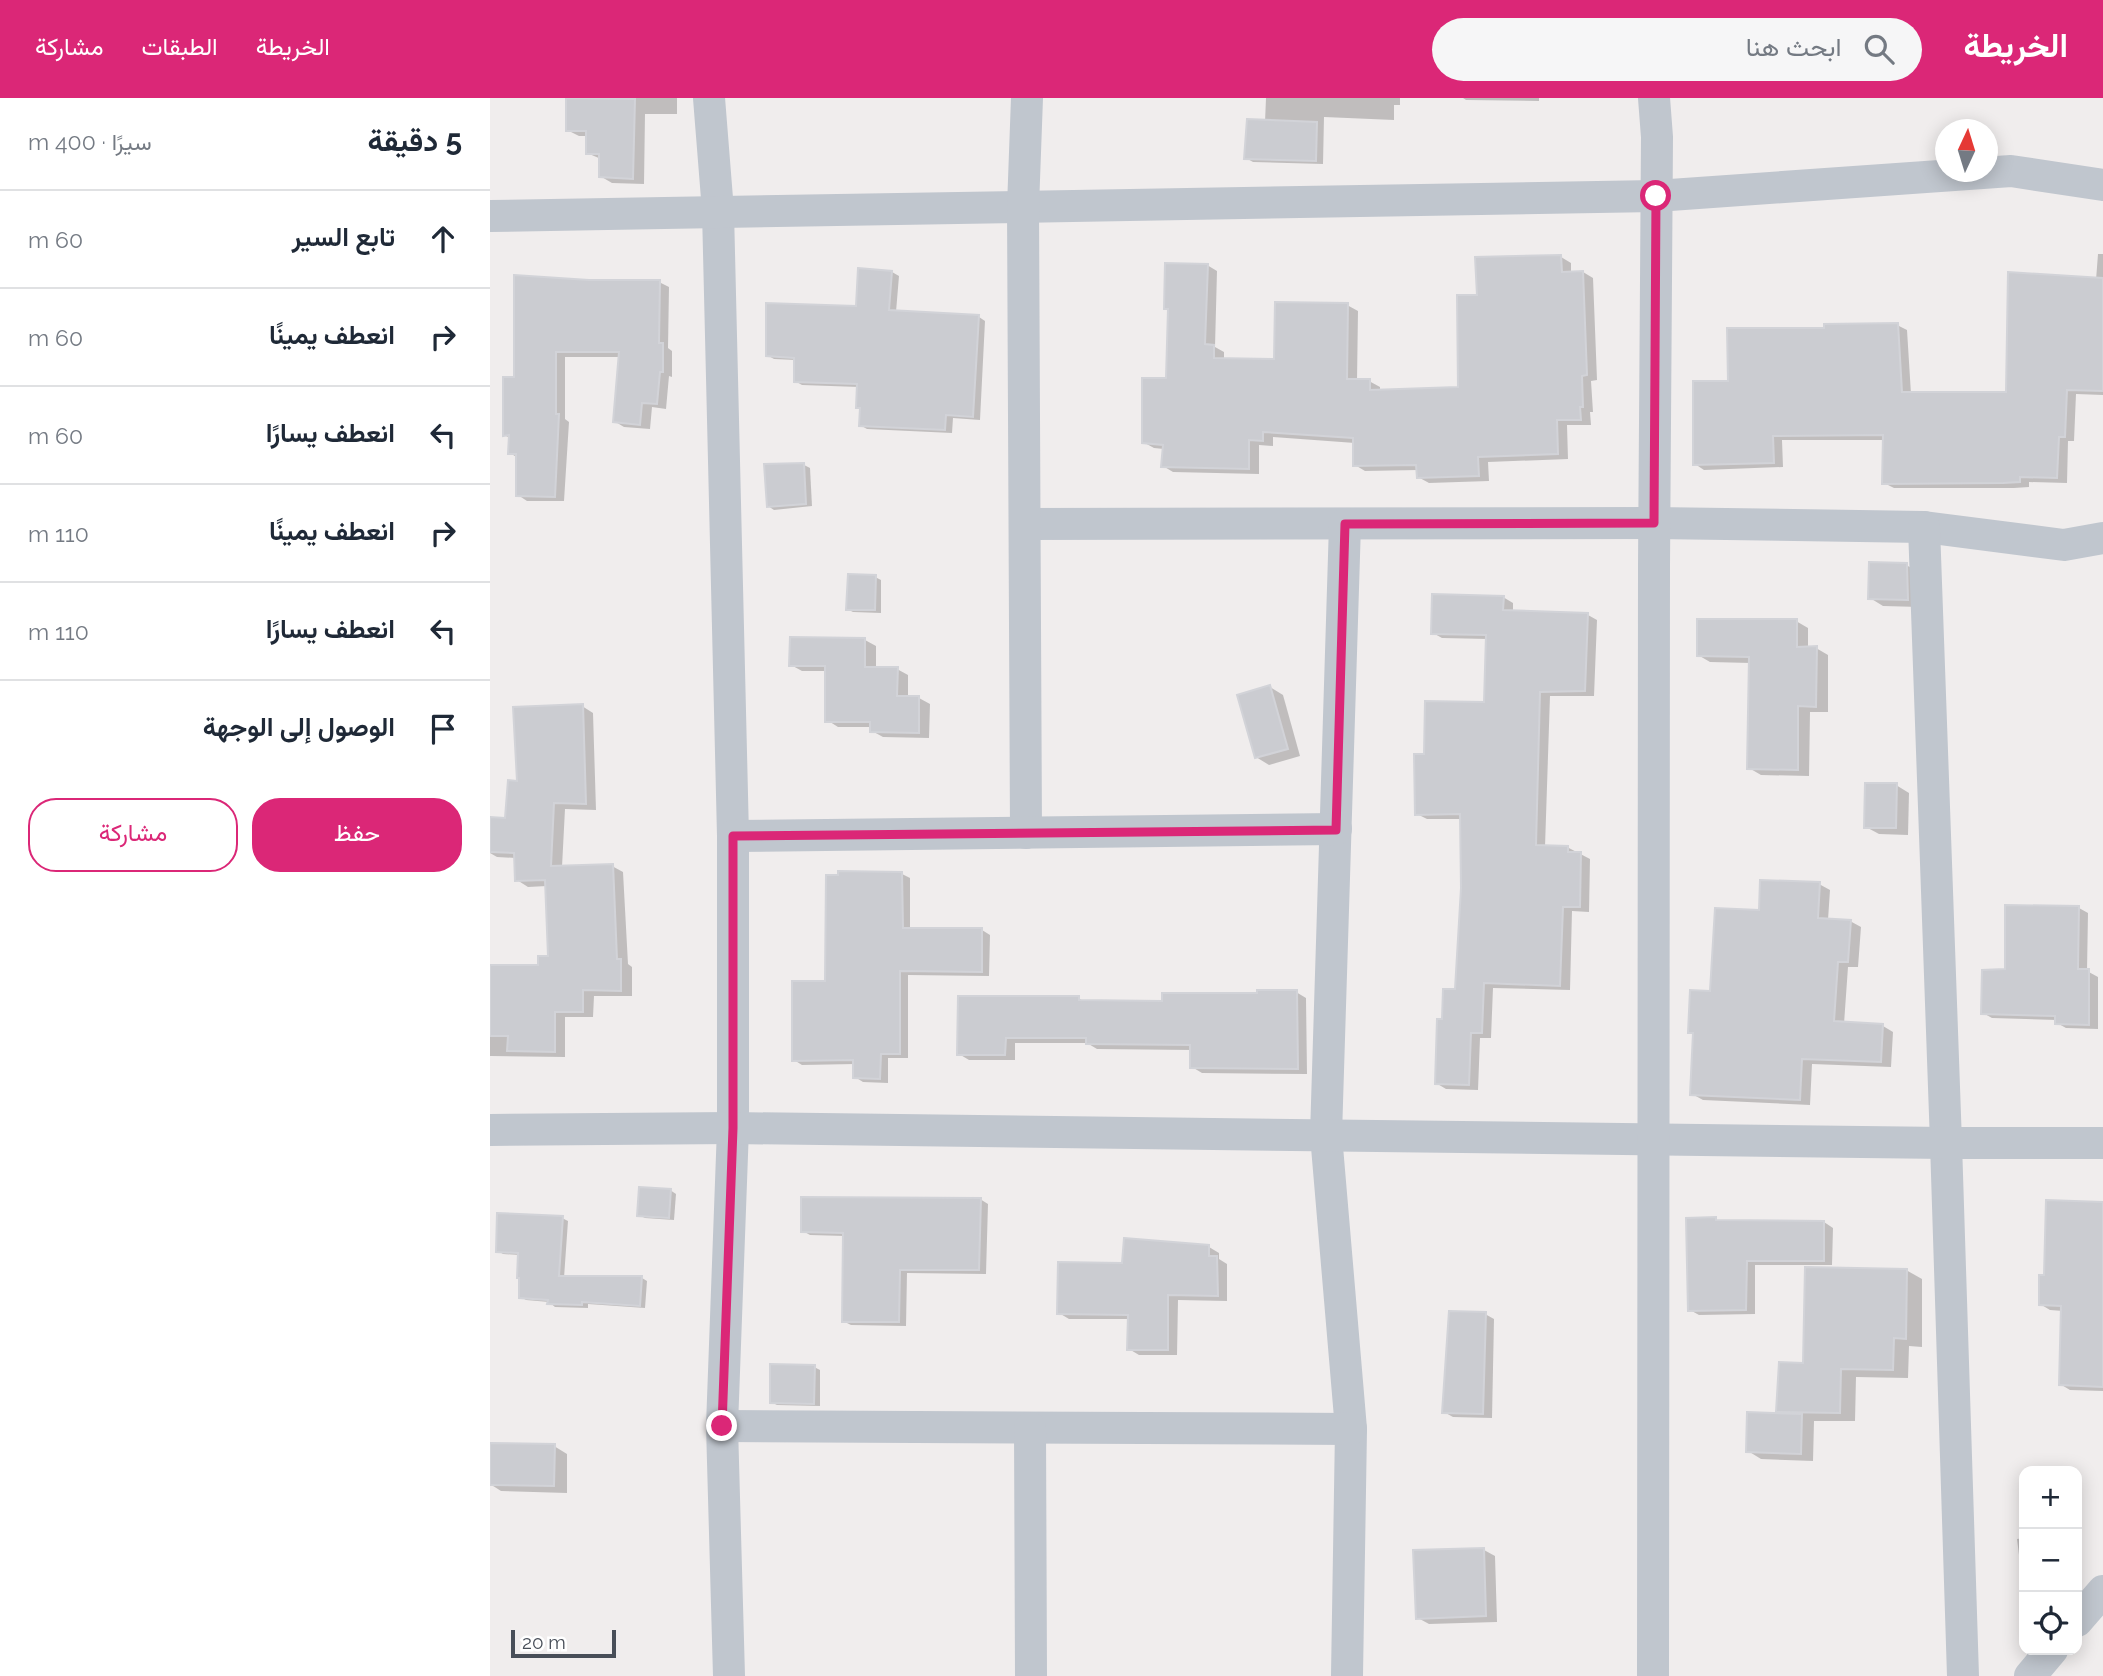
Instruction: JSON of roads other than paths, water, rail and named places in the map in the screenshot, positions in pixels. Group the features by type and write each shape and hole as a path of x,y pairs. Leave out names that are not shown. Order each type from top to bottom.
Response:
{"street":[{"path":"709,98 718,211 733,836 733,1128 722,1426 729,1676"},
{"path":"1026,833 1024,208 1027,98"},
{"path":"1653,1676 1657,137 1654,98"},
{"path":"490,216 1656,196 2011,171 2103,185"},
{"path":"1025,524 1654,523 1924,527 2064,545 2103,538"},
{"path":"1345,524 1326,1135 1351,1429 1347,1676"},
{"path":"1924,527 1963,1676"},
{"path":"733,836 1336,830"},
{"path":"490,1130 733,1128 2103,1143"},
{"path":"722,1426 1351,1429"},
{"path":"1030,1428 1031,1676"},
{"path":"2082,1615 2103,1591"},
{"path":"2030,1676 2048,1655"}]}
